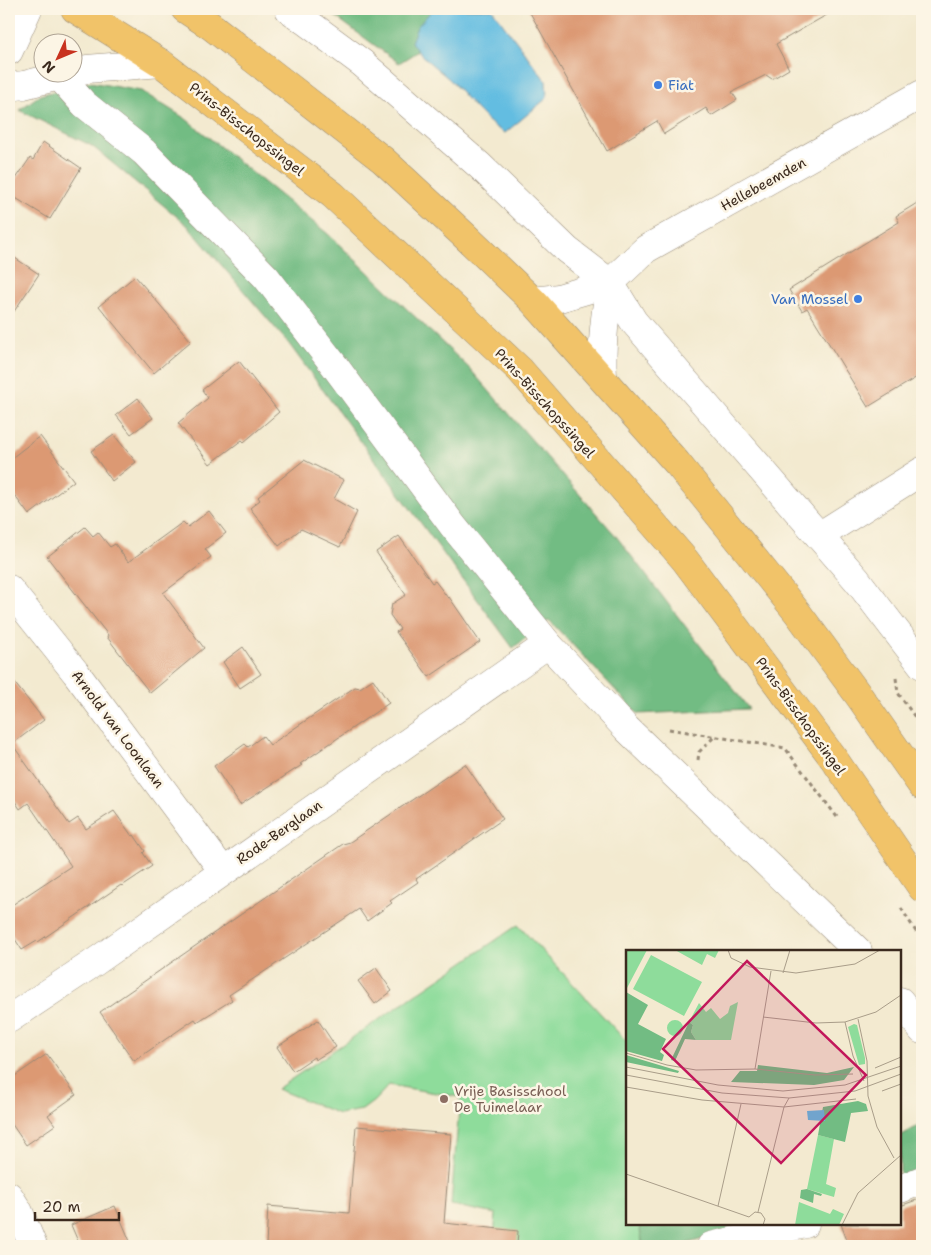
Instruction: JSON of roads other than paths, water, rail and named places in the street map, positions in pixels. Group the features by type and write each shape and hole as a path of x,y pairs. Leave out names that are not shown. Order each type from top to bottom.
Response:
{"highway":[{"name":"Prins-Bisschopssingel","path":"75,9 161,63 333,195 520,370 685,560 836,762 922,888"},
{"path":"185,9 211,26 383,160 533,301 677,463 797,612 922,786"}],"street":[{"path":"9,51 28,9"},
{"path":"289,9 362,63 480,166 567,250 610,283 634,322 857,580 922,665"},
{"path":"82,70 161,63"},
{"path":"9,87 36,82"},
{"path":"64,82 84,104 144,152 266,277 334,365 453,526 548,644 627,729 857,950"},
{"name":"Hellebeemden","path":"610,283 646,249 922,94"},
{"path":"533,301 560,298 610,283"},
{"path":"603,378 601,350 610,283"},
{"path":"819,536 922,471"},
{"name":"Arnold van Loonlaan","path":"9,589 76,673 223,871"},
{"name":"Rode-Berglaan","path":"9,1020 95,962 548,644"},
{"path":"901,1002 922,1030"},
{"path":"901,1189 922,1180"},
{"path":"9,1196 19,1212 33,1246"},
{"path":"711,1246 801,1225"}],"water":[{"path":"433,9 492,9 546,81 547,98 505,133 490,123 449,79 423,57 411,42 417,27"}],"place":[{"name":"Fiat","path":"658,85"},
{"name":"Van Mossel","path":"858,299"},
{"name":"Vrije Basisschool De Tuimelaar","path":"444,1099"}]}
